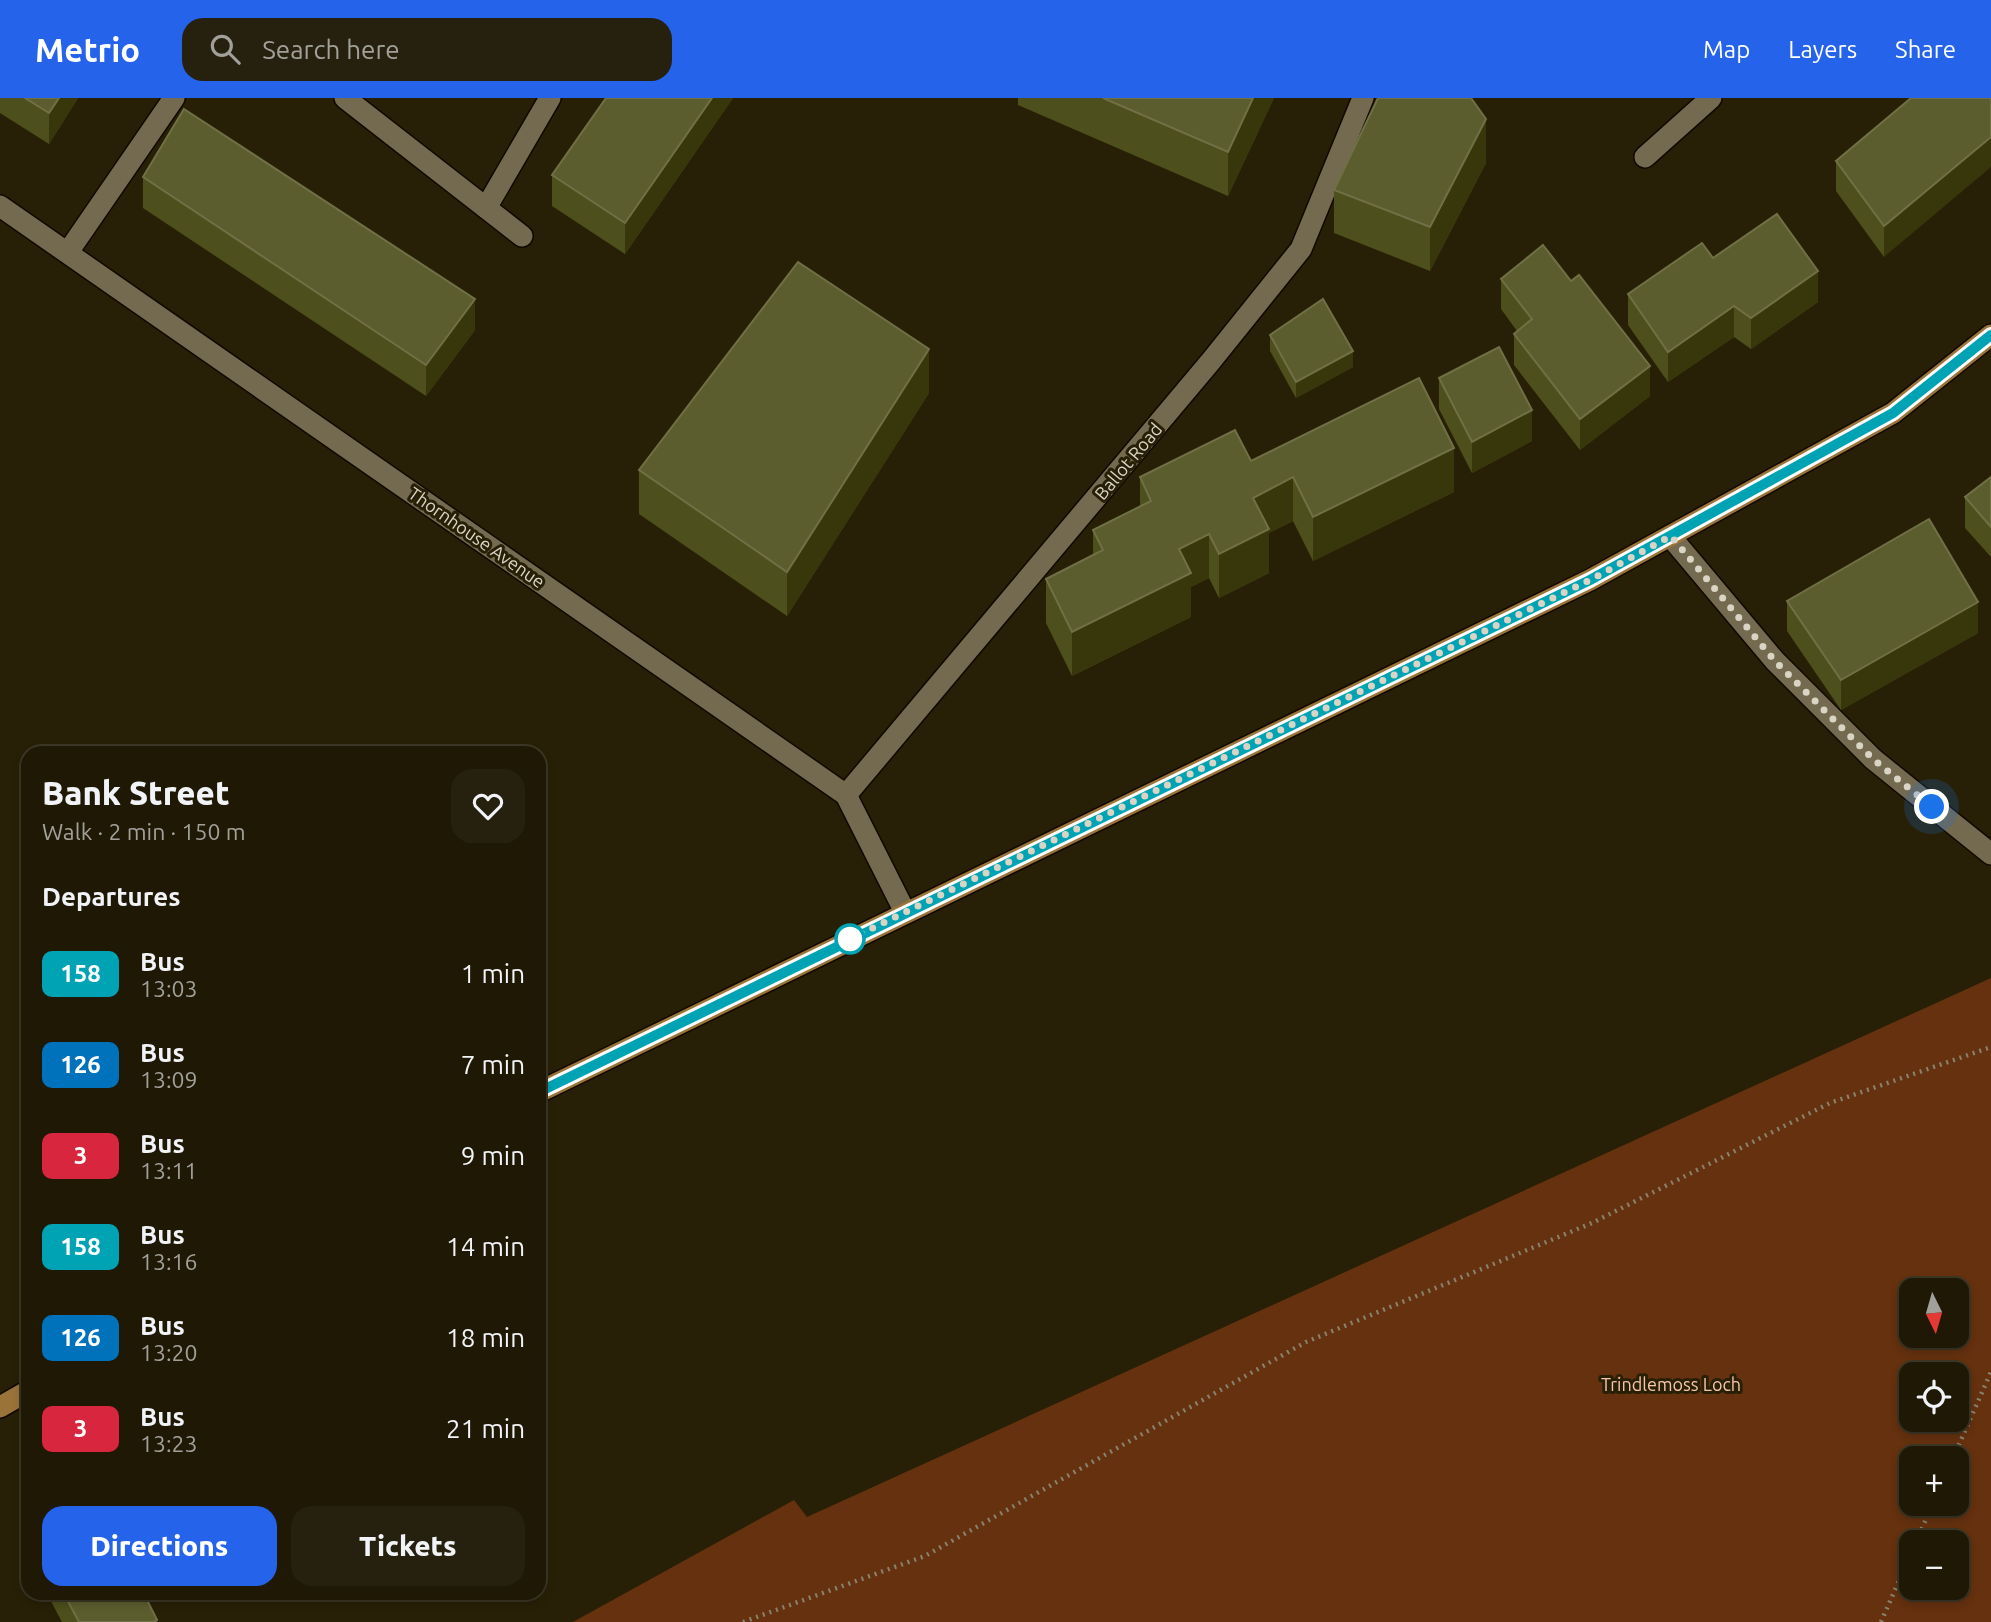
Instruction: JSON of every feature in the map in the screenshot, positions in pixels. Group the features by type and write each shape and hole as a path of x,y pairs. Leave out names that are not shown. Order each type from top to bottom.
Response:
{"main road":[{"path":"546,1089 1590,580 1893,413 1991,335"},
{"path":"0,1407 21,1395"}],"street":[{"path":"68,252 174,98"},
{"path":"345,98 522,236"},
{"path":"486,208 550,98"},
{"name":"Ballot Road","path":"846,795 1211,361 1301,249 1363,98"},
{"path":"1645,157 1711,98"},
{"name":"Thornhouse Avenue","path":"0,206 846,795 905,912"},
{"path":"1671,536 1775,661 1873,759 1991,854"}],"path":[{"path":"743,1622 925,1556 1306,1342 1592,1223 1830,1103 1991,1047"},
{"path":"1958,1446 1991,1373"},
{"path":"1881,1622 1899,1581"}],"green space":[{"name":"Trindlemoss Loch","path":"1991,978 1991,1622 573,1622 794,1500 807,1517"}],"building":[{"path":"25,98 59,98 49,113"},
{"path":"606,98 712,98 625,223 552,175"},
{"path":"1103,98 1253,98 1228,152"},
{"path":"1378,98 1471,98 1486,119 1430,227 1334,190"},
{"path":"1911,98 1991,98 1991,137 1884,226 1836,161"},
{"path":"184,109 475,299 426,365 143,177"},
{"path":"1777,214 1818,271 1751,318 1734,306 1668,352 1628,294 1702,243 1713,258"},
{"path":"1543,245 1571,281 1579,275 1650,366 1580,419 1514,334 1532,319 1501,279"},
{"path":"798,262 929,349 787,572 639,470"},
{"path":"1323,299 1353,351 1296,382 1270,335"},
{"path":"1499,347 1532,410 1472,442 1439,378"},
{"path":"1419,378 1454,448 1313,517 1293,477 1253,498 1269,529 1219,554 1209,534 1179,549 1191,573 1072,632 1046,579 1103,550 1093,530 1151,501 1140,477 1235,430 1251,461"},
{"path":"1991,477 1991,527 1965,497"},
{"path":"1929,519 1978,602 1841,680 1787,601"},
{"path":"67,1600 147,1600 157,1620 154,1622 79,1622"}],"bus line":[{"name":"158","path":"546,1088 1590,580 1893,413 1991,335"}],"route":[{"path":"850,939 1590,580 1671,536 1775,661 1873,759 1932,807"}]}
